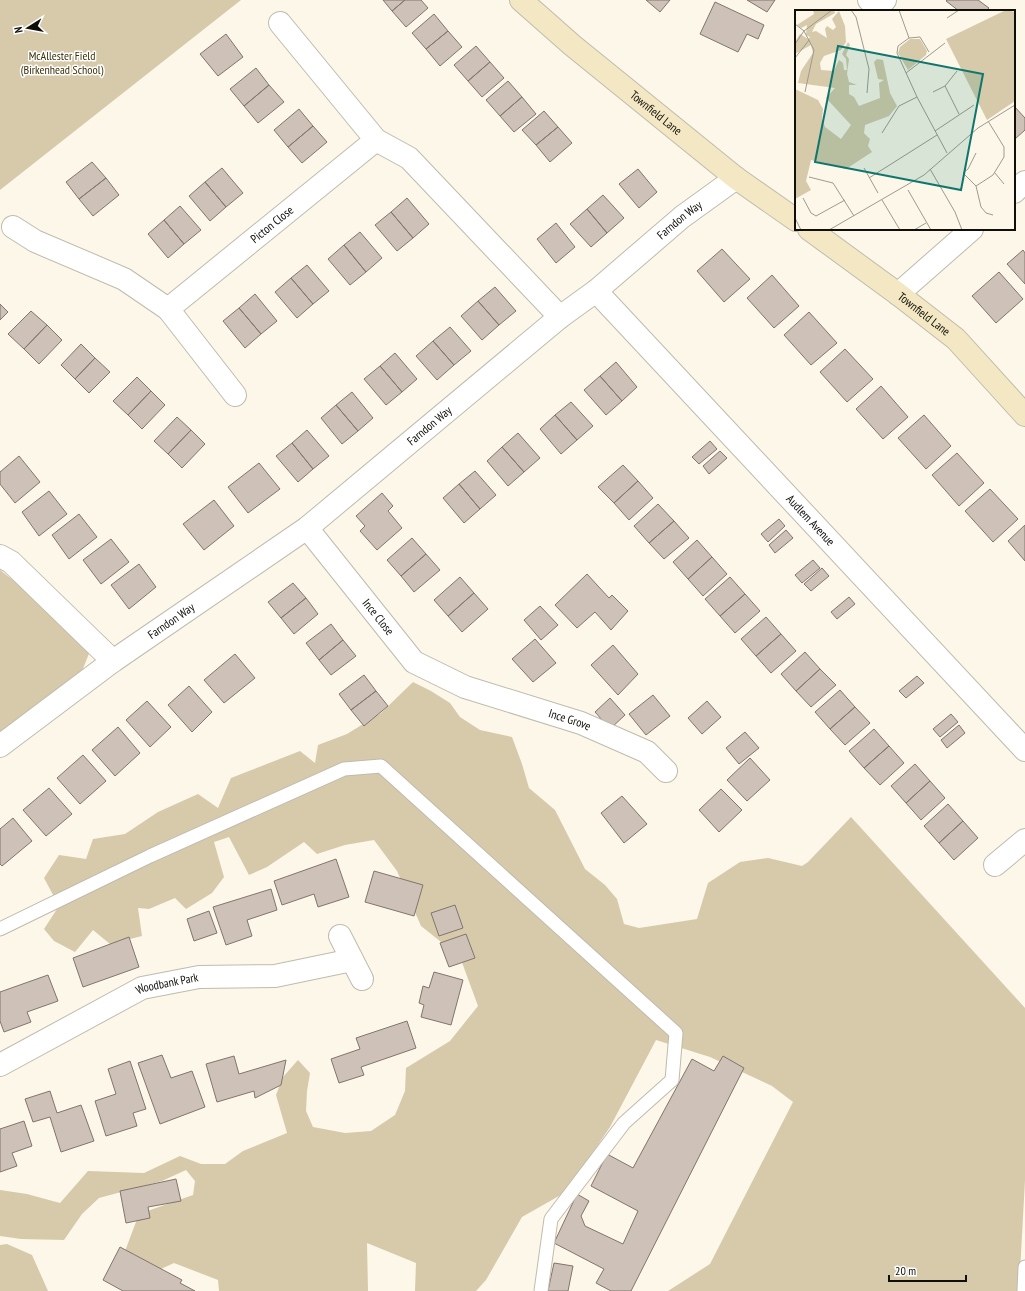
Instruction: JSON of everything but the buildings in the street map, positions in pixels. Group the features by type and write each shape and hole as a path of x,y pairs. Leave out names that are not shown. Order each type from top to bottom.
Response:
{"street":[{"name":"Townfield Lane","path":"521,0 578,50 736,178 795,219"},
{"path":"280,24 376,140 409,158 560,317"},
{"name":"Picton Close","path":"168,309 376,140"},
{"name":"Farndon Way","path":"0,746 113,661 307,528 560,317 596,291 682,217 736,178"},
{"path":"1015,191 1025,182"},
{"path":"13,227 35,241 124,279 168,309 235,395"},
{"name":"Townfield Lane","path":"810,230 898,294 956,339 1025,415"},
{"path":"898,294 971,230"},
{"name":"Audlem Avenue","path":"596,291 1025,750"},
{"name":"Ince Close","path":"307,528 414,662 465,687"},
{"path":"0,556 11,562 113,661"},
{"name":"Ince Grove","path":"465,687 581,722 646,752 666,771"},
{"path":"995,865 1025,840"},
{"path":"340,936 362,979"},
{"name":"Woodbank Park","path":"0,1065 142,988 199,977 275,976 352,960"}],"lane":[{"path":"0,929 150,856 344,769 381,766 676,1033 672,1080 624,1123 551,1220 541,1291"},
{"path":"1024,1291 1025,1267"}],"green space":[{"name":"McAllester Field (Birkenhead School)","path":"0,0 241,0 0,190"},
{"path":"0,570 79,632 90,651 82,671 0,734"},
{"path":"413,682 450,703 460,717 480,730 512,737 529,788 555,810 585,869 605,885 617,899 624,924 639,928 697,919 708,883 740,862 768,858 802,866 808,862 851,817 1025,1008 1025,1180 1019,1291 668,1291 710,1264 793,1102 772,1086 710,1057 656,1040 610,1127 566,1192 522,1217 486,1280 476,1291 415,1291 416,1263 367,1243 368,1291 219,1291 218,1280 174,1263 152,1273 122,1259 139,1214 193,1195 195,1181 186,1170 162,1181 99,1198 82,1214 64,1240 21,1239 0,1236 0,1190 27,1194 60,1203 88,1171 144,1173 180,1156 201,1164 225,1164 243,1151 287,1133 276,1095 283,1077 298,1060 310,1073 306,1111 313,1127 345,1133 371,1131 395,1115 405,1091 406,1068 450,1041 478,1006 460,957 421,926 397,871 374,840 345,845 317,854 304,842 267,867 249,875 229,837 214,842 224,877 212,893 186,909 175,898 149,909 138,908 142,936 110,944 93,930 75,952 54,941 44,929 59,906 44,878 59,855 86,859 93,839 125,834 158,812 198,794 218,808 231,778 300,751 315,763 318,745 347,734 381,713"},
{"path":"7,1244 32,1255 48,1291 0,1291 0,1245"}]}
